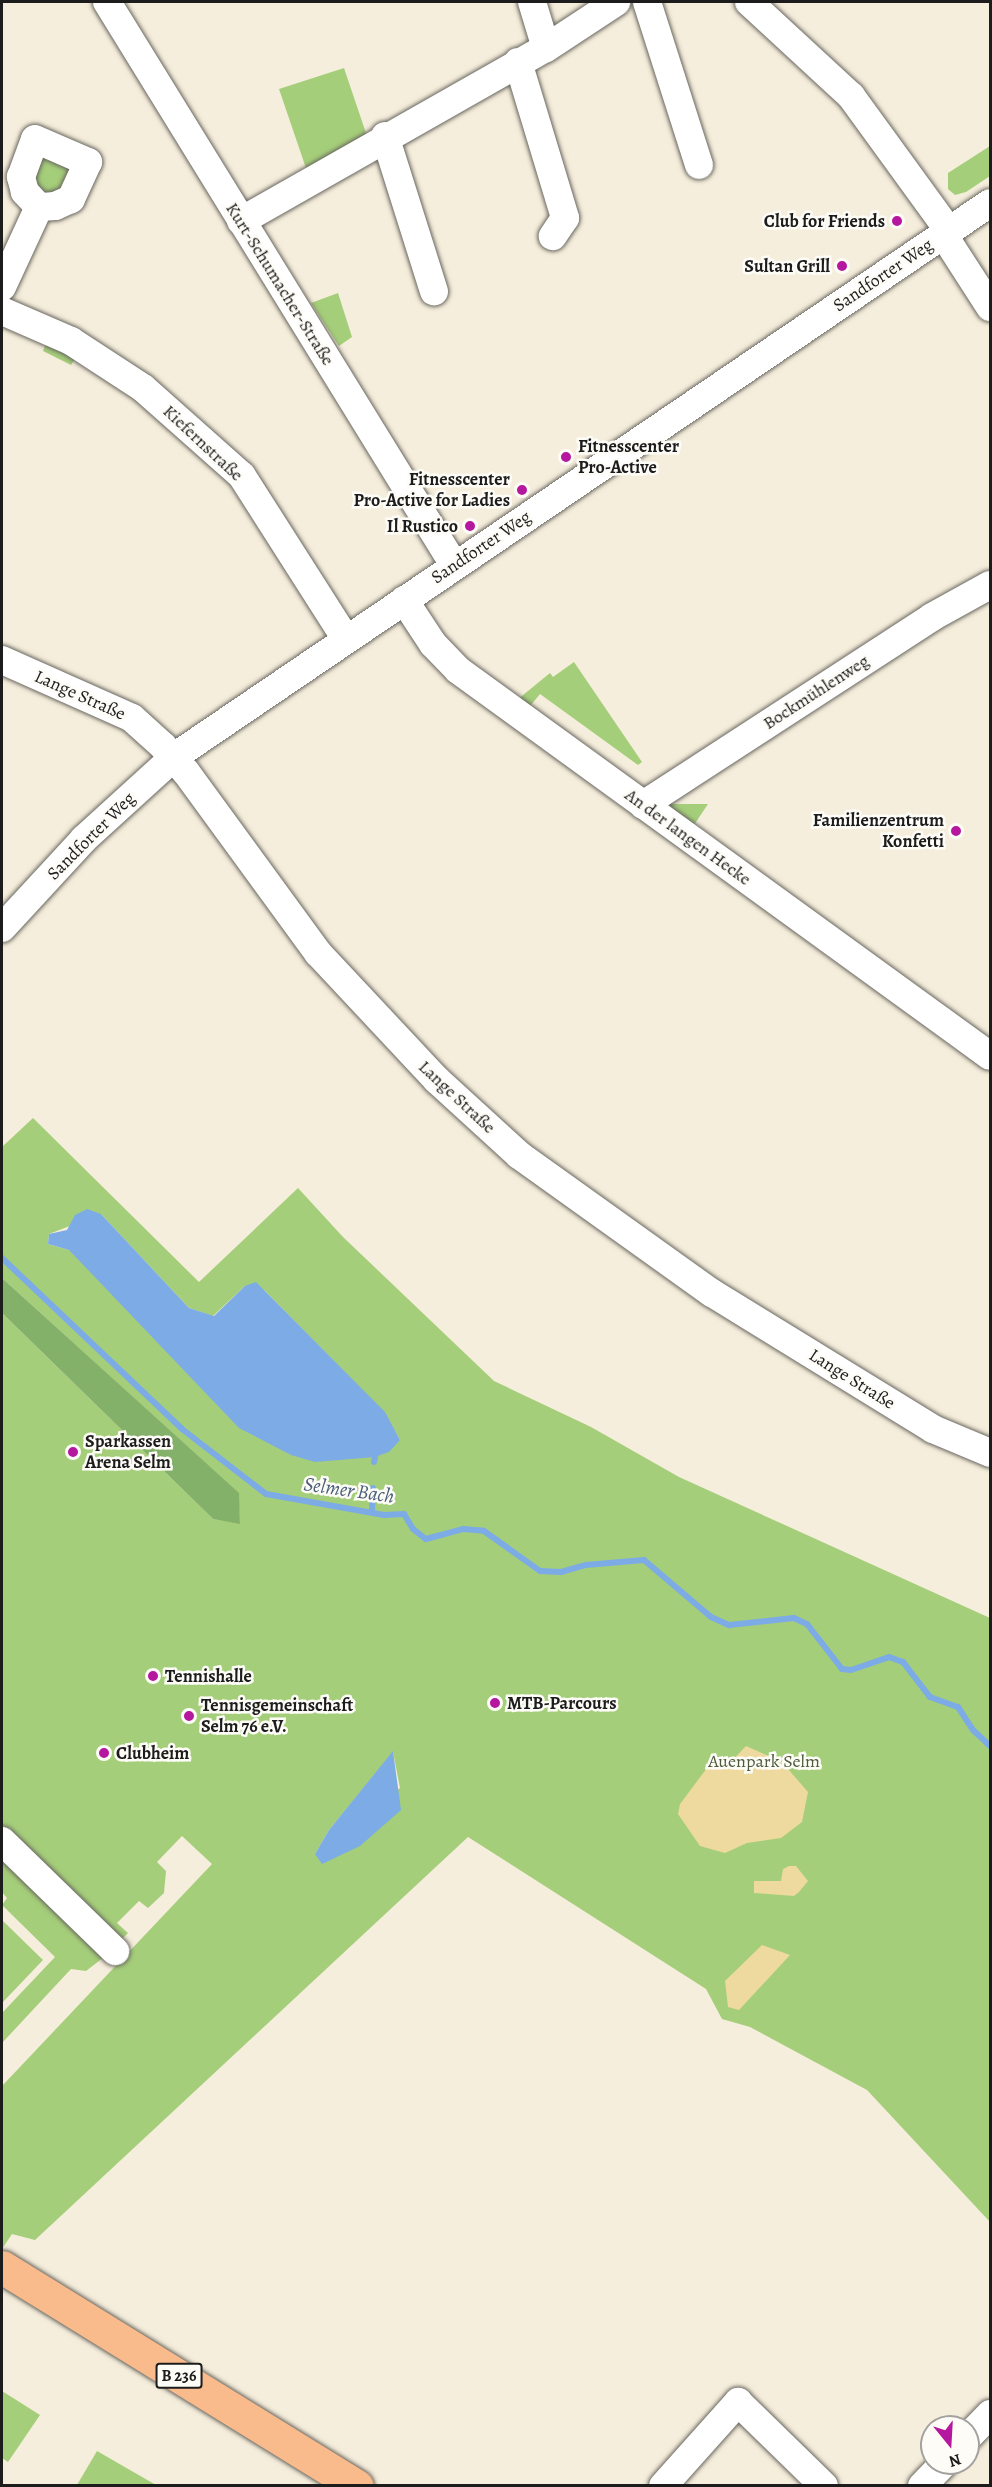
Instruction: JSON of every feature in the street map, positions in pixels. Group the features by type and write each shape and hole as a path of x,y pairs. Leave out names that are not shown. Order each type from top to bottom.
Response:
{"main road":[{"name":"B 236","path":"2,2267 357,2486"}],"street":[{"name":"Kurt-Schumacher-Straße","path":"107,2 454,565"},
{"path":"532,2 546,48"},
{"path":"241,221 385,136 546,48 616,2"},
{"path":"647,2 699,165"},
{"path":"749,2 851,96 946,232 990,307"},
{"path":"518,62 566,218 553,236"},
{"path":"385,136 434,291"},
{"name":"Sandforter Weg","path":"2,928 84,839 174,757 990,203"},
{"path":"2,287 39,207"},
{"name":"Kiefernstraße","path":"2,311 71,341 143,388 242,476 346,639"},
{"name":"Bockmühlenweg","path":"643,804 932,616 990,585"},
{"name":"An der langen Hecke","path":"404,600 433,644 458,670 990,1056"},
{"name":"Lange Straße","path":"2,660 132,718 174,757 318,953 436,1080 519,1155 712,1293 933,1429 990,1453"},
{"path":"2,1841 115,1951"},
{"path":"663,2486 738,2402 824,2486"},
{"path":"922,2486 933,2475"}],"green space":[{"path":"344,68 370,145 310,180 279,89"},
{"path":"990,146 990,176 966,192 955,195 948,189 948,173"},
{"path":"42,148 81,166 55,197 35,187 30,174"},
{"path":"338,293 352,337 339,346 311,303"},
{"path":"46,343 75,359 71,365 43,351"},
{"path":"574,662 642,762 638,765 540,694 527,710 517,700 550,673 553,677"},
{"path":"668,804 708,804 694,825 669,809"},
{"name":"Auenpark Selm","path":"33,1118 199,1282 298,1188 343,1237 494,1381 591,1427 679,1477 990,1618 990,2222 867,2090 750,2027 722,2019 706,1989 468,1837 35,2240 12,2234 2,2249 2,2086 212,1864 182,1836 157,1862 166,1871 164,1893 148,1908 139,1901 117,1923 128,1933 121,1940 2,1827 2,1313 213,1519 240,1523 238,1493 2,1278 2,1147","holes":["101,1214 189,1308 213,1316 245,1286 264,1290 384,1412 400,1440 69,1250 48,1244 49,1234","393,1752 400,1788 315,1854 329,1830"]},
{"path":"2,1278 239,1493 240,1524 213,1519 2,1313"},
{"path":"2,1851 108,1954 86,1971 71,1969 2,2043 2,2013 55,1957 2,1905 7,1898 2,1892"},
{"path":"2,1920 43,1960 2,2003"},
{"path":"2,2391 40,2415 8,2462 2,2458"},
{"path":"97,2451 156,2485 77,2485"}],"sand":[{"path":"746,1746 782,1762 808,1792 802,1822 781,1838 747,1843 725,1853 700,1846 678,1814 680,1804 707,1768 727,1766"},
{"path":"796,1866 808,1881 794,1896 754,1893 754,1881 781,1881 783,1869"},
{"path":"762,1945 790,1955 739,2010 728,2007 725,1981"}],"water":[{"path":"87,1209 101,1214 189,1308 214,1316 245,1286 256,1282 385,1412 400,1440 389,1452 375,1457 315,1462 291,1455 239,1428 69,1250 48,1244 49,1234 67,1230 75,1215"},
{"path":"393,1751 401,1810 360,1846 322,1864 315,1854 329,1830"}],"waterway":[{"name":"Selmer Bach","path":"2,1258 182,1429 266,1494 384,1515 404,1514 413,1529 426,1539 463,1529 484,1531 540,1571 561,1572 586,1565 644,1560 711,1617 729,1625 794,1618 807,1624 842,1669 851,1670 889,1657 903,1662 930,1697 958,1707 973,1730 990,1746"},
{"path":"374,1462 375,1457"},
{"path":"372,1511 373,1488"}],"place":[{"name":"Club for Friends","path":"897,221"},
{"name":"Sultan Grill","path":"842,266"},
{"name":"Fitnesscenter Pro-Active","path":"566,457"},
{"name":"Fitnesscenter Pro-Active for Ladies","path":"522,490"},
{"name":"Il Rustico","path":"470,526"},
{"name":"Familienzentrum Konfetti","path":"956,831"},
{"name":"Sparkassen Arena Selm","path":"73,1452"},
{"name":"Tennishalle","path":"153,1676"},
{"name":"MTB-Parcours","path":"495,1703"},
{"name":"Tennisgemeinschaft Selm 76 e.V.","path":"189,1716"},
{"name":"Clubheim","path":"104,1753"}]}
